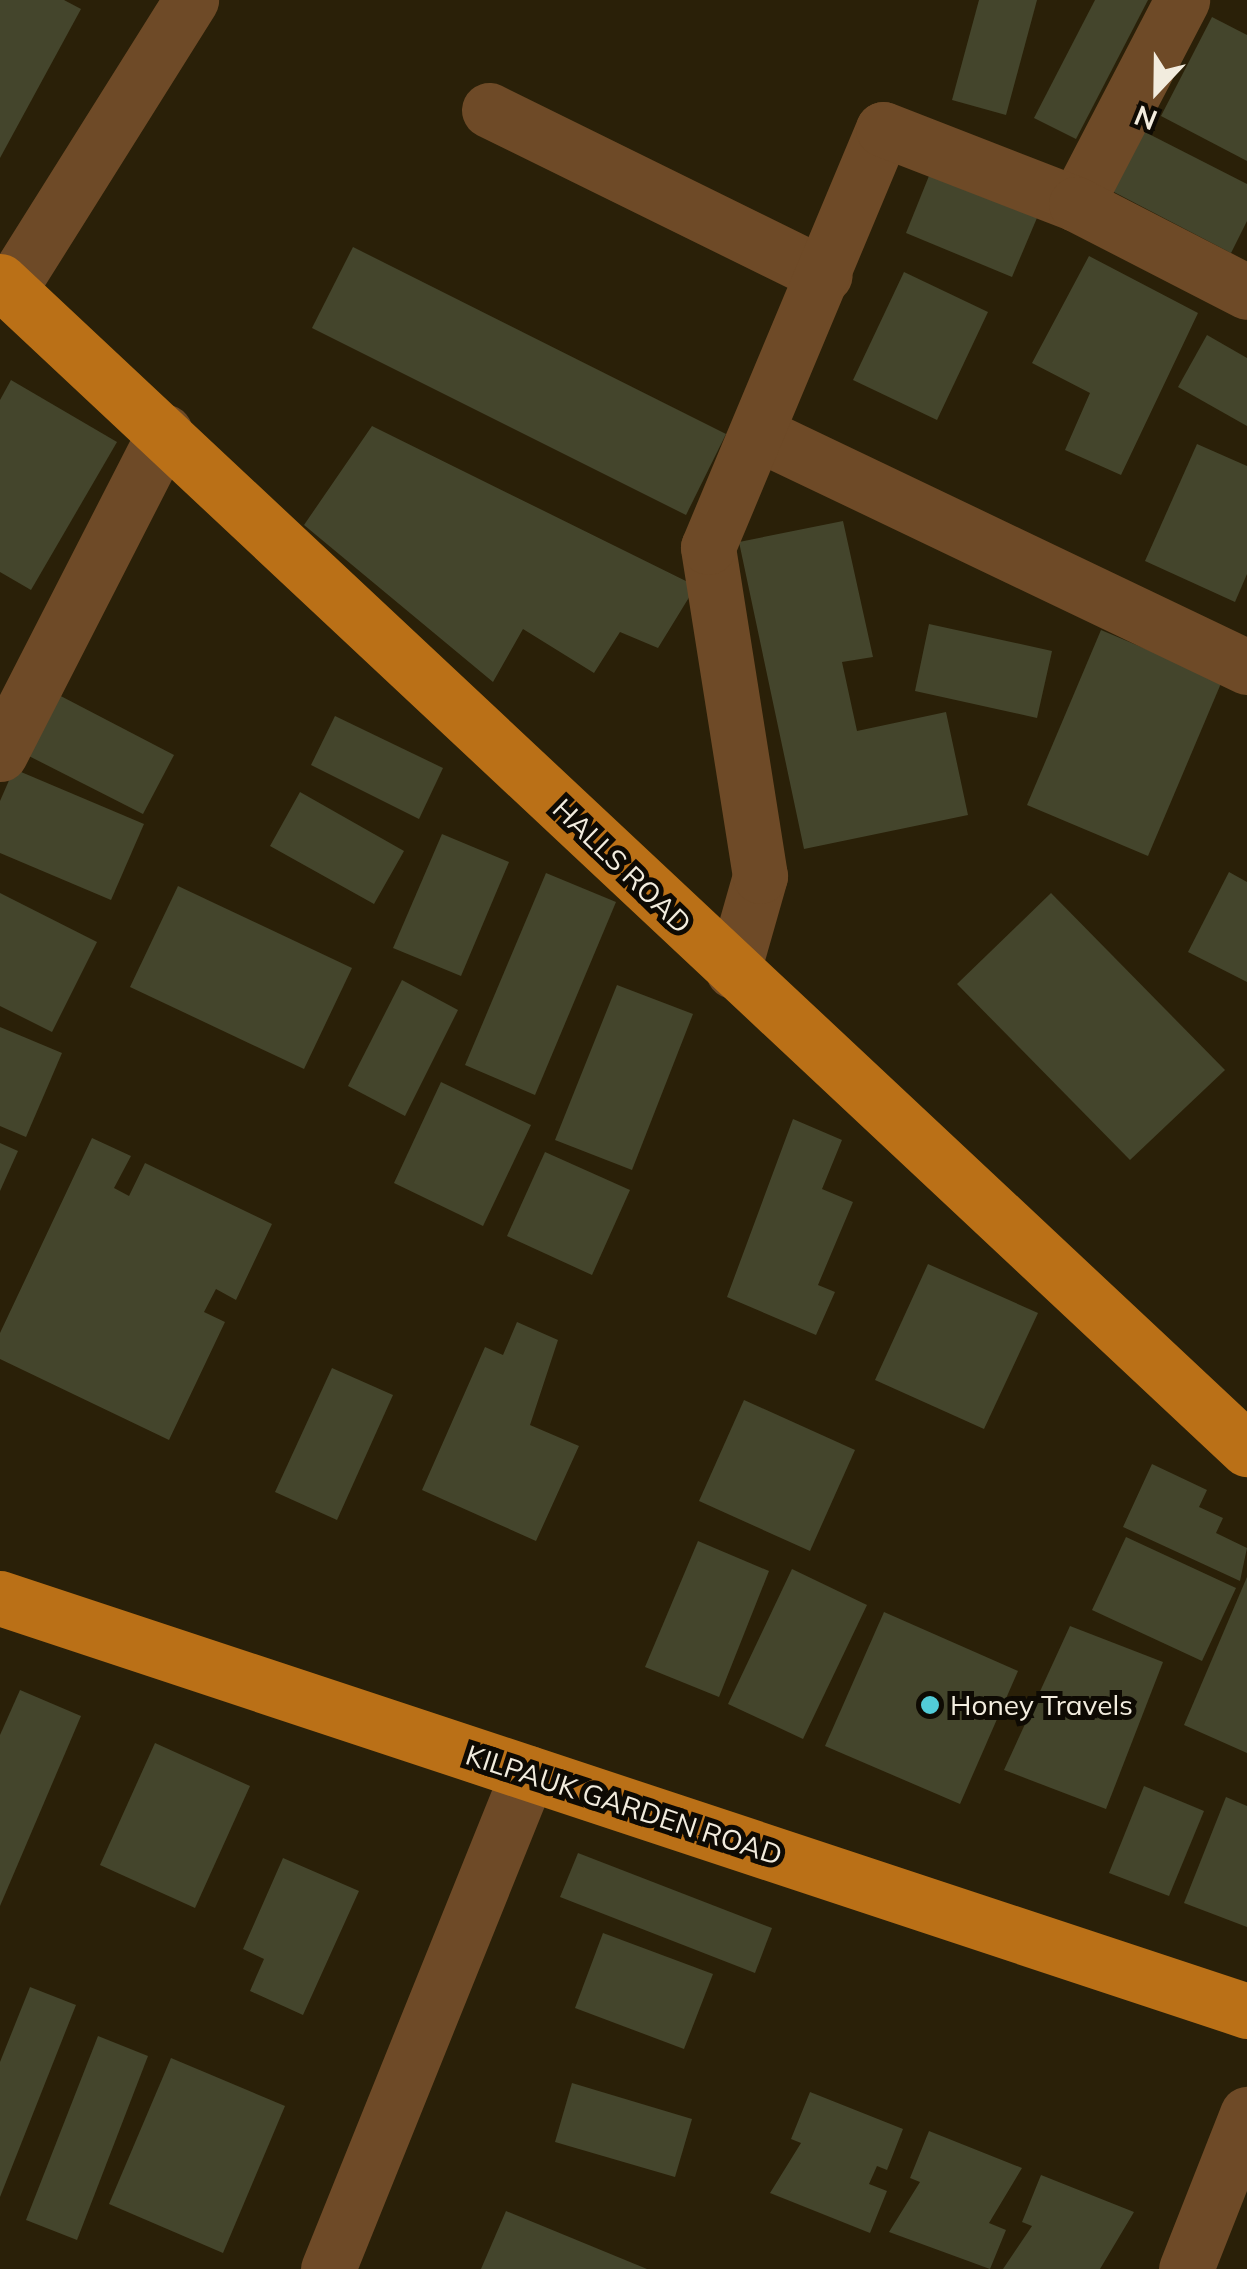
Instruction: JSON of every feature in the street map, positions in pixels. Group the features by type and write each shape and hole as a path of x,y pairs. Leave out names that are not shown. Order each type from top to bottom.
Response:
{"main road":[{"name":"HALLS ROAD","path":"6,284 733,971 1247,1449"},
{"name":"KILPAUK GARDEN ROAD","path":"0,1598 1247,2011"}],"street":[{"path":"6,284 191,0"},
{"path":"1076,204 1182,0"},
{"path":"489,110 825,274"},
{"path":"733,971 760,876 708,547 759,434 883,128 1076,204 1247,292"},
{"path":"0,754 166,432"},
{"path":"759,434 1247,667"},
{"path":"328,2269 528,1773"},
{"path":"1186,2269 1247,2114"}],"building":[{"path":"0,0 64,0 81,9 0,158"},
{"path":"979,0 1037,0 1006,115 952,100"},
{"path":"1095,0 1148,0 1076,139 1034,118"},
{"path":"1212,17 1247,35 1247,161 1161,116"},
{"path":"1143,131 1247,184 1247,221 1231,253 1112,191"},
{"path":"935,161 1042,206 1012,277 906,233"},
{"path":"353,247 726,434 686,515 312,328"},
{"path":"1089,256 1198,313 1121,475 1065,450 1090,393 1032,363"},
{"path":"904,272 988,312 937,420 853,380"},
{"path":"1207,335 1247,358 1247,426 1178,387"},
{"path":"11,380 117,442 31,590 0,572 0,400"},
{"path":"372,426 696,586 658,648 620,632 594,673 523,629 493,682 304,525"},
{"path":"1197,444 1247,466 1247,574 1235,602 1145,561"},
{"path":"843,521 873,657 842,662 857,731 946,712 968,815 804,849 739,542"},
{"path":"929,624 1052,651 1037,718 915,691"},
{"path":"1101,630 1222,681 1148,856 1027,805"},
{"path":"53,692 174,755 143,814 21,752"},
{"path":"335,716 443,768 419,819 311,765"},
{"path":"14,769 144,824 111,900 0,853 0,801"},
{"path":"300,792 404,851 374,904 270,846"},
{"path":"442,834 509,862 461,976 393,948"},
{"path":"1229,872 1247,882 1247,982 1188,952"},
{"path":"546,873 616,902 535,1095 465,1065"},
{"path":"178,886 352,968 304,1069 130,987"},
{"path":"0,893 97,942 52,1032 0,1006"},
{"path":"1051,893 1225,1070 1130,1160 957,984"},
{"path":"402,980 458,1010 405,1116 348,1086"},
{"path":"617,985 693,1014 632,1170 555,1140"},
{"path":"0,1027 62,1053 26,1137 0,1126"},
{"path":"441,1082 531,1125 483,1226 394,1183"},
{"path":"793,1119 842,1140 822,1189 853,1202 818,1285 835,1292 816,1335 727,1297"},
{"path":"92,1138 131,1156 114,1188 129,1196 145,1163 272,1224 236,1300 216,1289 204,1312 225,1322 169,1440 0,1359 0,1333"},
{"path":"0,1143 18,1151 0,1191"},
{"path":"545,1152 630,1190 592,1275 507,1236"},
{"path":"928,1264 1038,1313 984,1429 875,1380"},
{"path":"517,1322 558,1340 530,1425 579,1446 536,1541 422,1490 485,1347 503,1355"},
{"path":"332,1368 393,1395 337,1520 275,1492"},
{"path":"744,1400 855,1450 810,1551 699,1501"},
{"path":"1152,1464 1207,1490 1199,1507 1223,1518 1216,1533 1247,1548 1240,1581 1123,1527"},
{"path":"1126,1537 1236,1588 1202,1661 1092,1610"},
{"path":"698,1541 769,1571 719,1697 645,1667"},
{"path":"792,1569 867,1605 803,1739 728,1704"},
{"path":"1247,1577 1247,1753 1184,1725"},
{"path":"884,1612 1018,1671 960,1804 825,1746"},
{"path":"1070,1626 1163,1662 1106,1809 1004,1770"},
{"path":"20,1690 81,1716 0,1906 0,1735"},
{"path":"155,1743 250,1786 195,1908 100,1865"},
{"path":"1144,1786 1204,1811 1169,1896 1109,1873"},
{"path":"1226,1797 1247,1806 1247,1927 1184,1903"},
{"path":"578,1853 772,1928 755,1973 560,1897"},
{"path":"283,1858 359,1891 303,2015 250,1991 264,1959 243,1949"},
{"path":"603,1933 713,1974 684,2049 575,2008"},
{"path":"30,1987 76,2005 0,2197 0,2062"},
{"path":"98,2036 148,2056 77,2240 26,2220"},
{"path":"171,2058 285,2106 223,2253 109,2204"},
{"path":"572,2083 692,2119 675,2177 555,2142"},
{"path":"810,2092 903,2129 887,2170 877,2166 869,2184 887,2191 870,2233 770,2193 801,2143 791,2139"},
{"path":"929,2131 1022,2168 989,2223 1006,2230 990,2269 889,2232 920,2182 910,2178"},
{"path":"1041,2175 1134,2212 1100,2269 1003,2269 1032,2226 1022,2222"},
{"path":"506,2211 647,2269 481,2269"}],"place":[{"name":"Honey Travels","path":"930,1705"}]}
